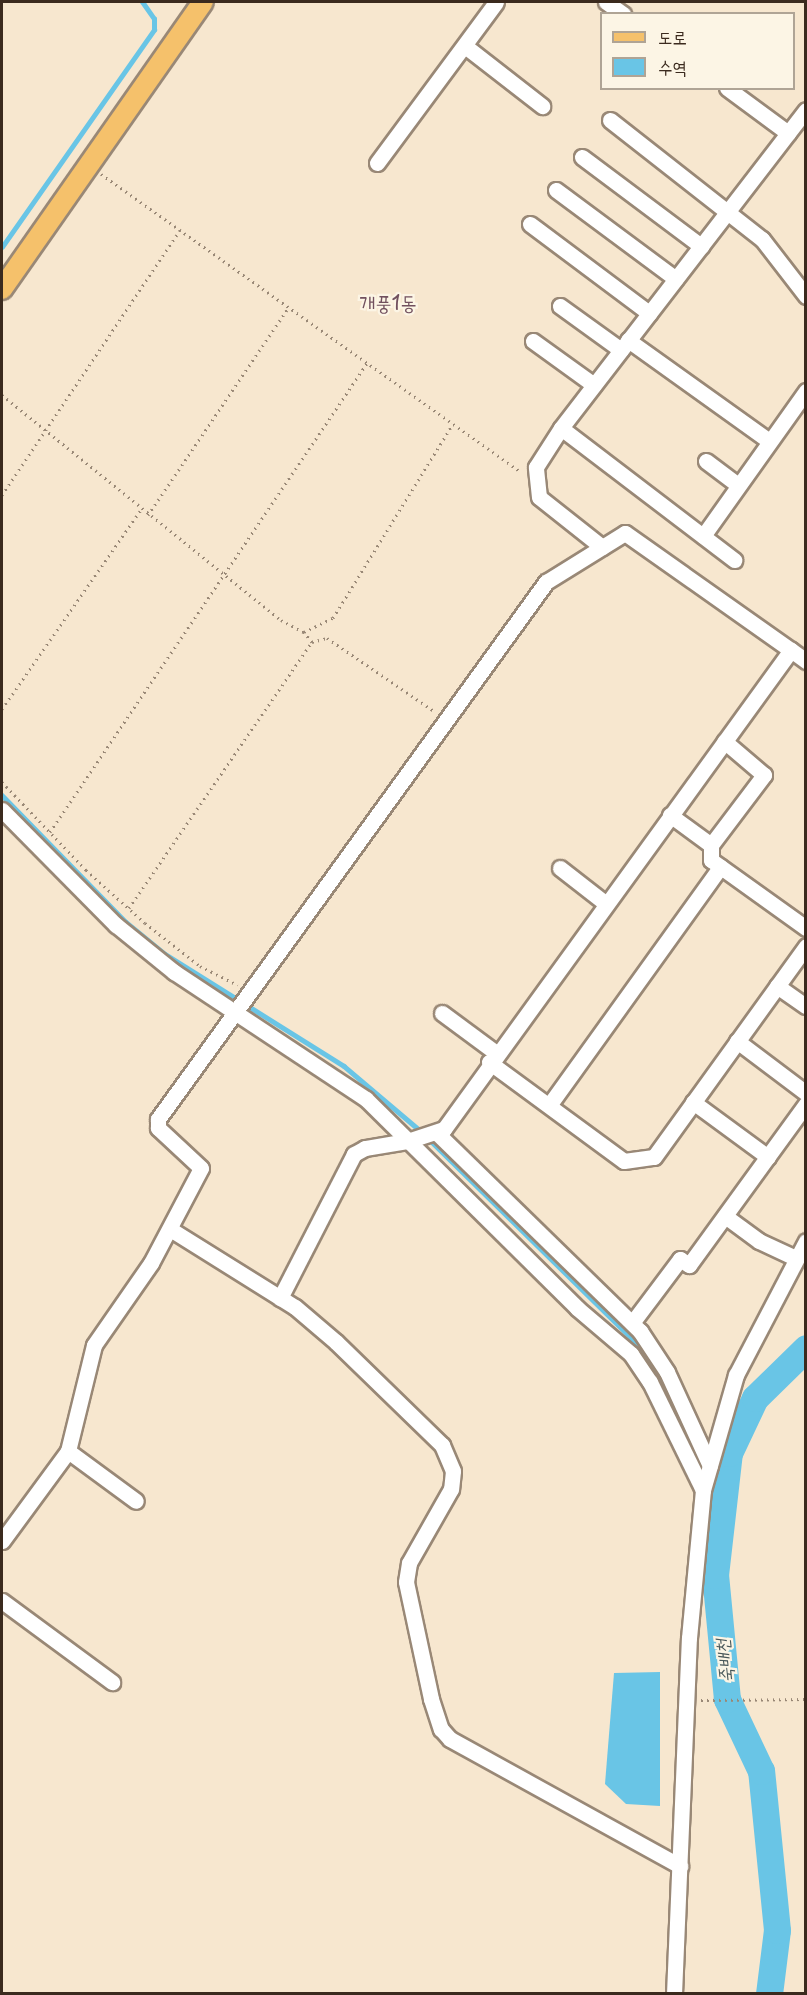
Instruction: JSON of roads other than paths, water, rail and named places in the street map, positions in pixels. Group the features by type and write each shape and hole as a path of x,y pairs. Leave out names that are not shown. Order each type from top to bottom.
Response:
{"main road":[{"path":"2,289 202,2"}],"street":[{"path":"378,163 496,2"},
{"path":"606,2 620,12"},
{"path":"465,46 542,106"},
{"path":"730,90 788,133"},
{"path":"602,548 539,497 535,482 536,467 561,428 806,110"},
{"path":"610,120 729,210 762,239 806,296"},
{"path":"582,157 701,246"},
{"path":"556,190 676,279"},
{"path":"530,224 649,313"},
{"path":"560,306 625,345 769,441"},
{"path":"533,341 594,385"},
{"path":"703,536 806,391"},
{"path":"561,428 734,560"},
{"path":"706,461 738,484"},
{"path":"2,1541 68,1451 94,1345 128,1299 170,1229 201,1168 158,1128 158,1119 236,1012 251,995 546,582 625,533 806,661"},
{"path":"280,1298 354,1154 366,1148 409,1141 437,1133 791,650"},
{"path":"550,1104 714,857 764,775 724,741"},
{"path":"2,810 116,925 174,972 366,1099 577,1308 631,1354 650,1382 704,1490"},
{"path":"670,815 714,857 806,928"},
{"path":"560,868 605,903"},
{"path":"442,1013 492,1057 624,1161 654,1157 806,946"},
{"path":"777,986 806,1006"},
{"path":"738,1041 806,1093"},
{"path":"693,1102 768,1157"},
{"path":"632,1323 680,1259 689,1265 806,1104"},
{"path":"437,1133 632,1323 667,1372 710,1466"},
{"path":"725,1216 759,1240 795,1258"},
{"path":"170,1229 280,1298 336,1342 442,1445 453,1471 451,1489 409,1563 406,1582 431,1699 441,1729 450,1739 680,1866"},
{"path":"674,1994 689,1638 704,1490 736,1375 795,1258 806,1241"},
{"path":"68,1451 136,1501"},
{"path":"2,1601 112,1682"}],"water":[{"path":"660,1672 660,1806 626,1804 605,1784 614,1673"}],"waterway":[{"path":"2,247 154,30 154,19 142,2"},
{"path":"2,795 126,922 165,954 344,1066 423,1133"},
{"path":"429,1139 640,1346 658,1374 704,1473"},
{"name":"죽배천","path":"769,1994 777,1930 761,1771 727,1699 715,1575 729,1453 755,1398 806,1348"},
{"path":"709,1484 722,1512"}],"district":[{"name":"개풍1동","path":"388,302"}]}
